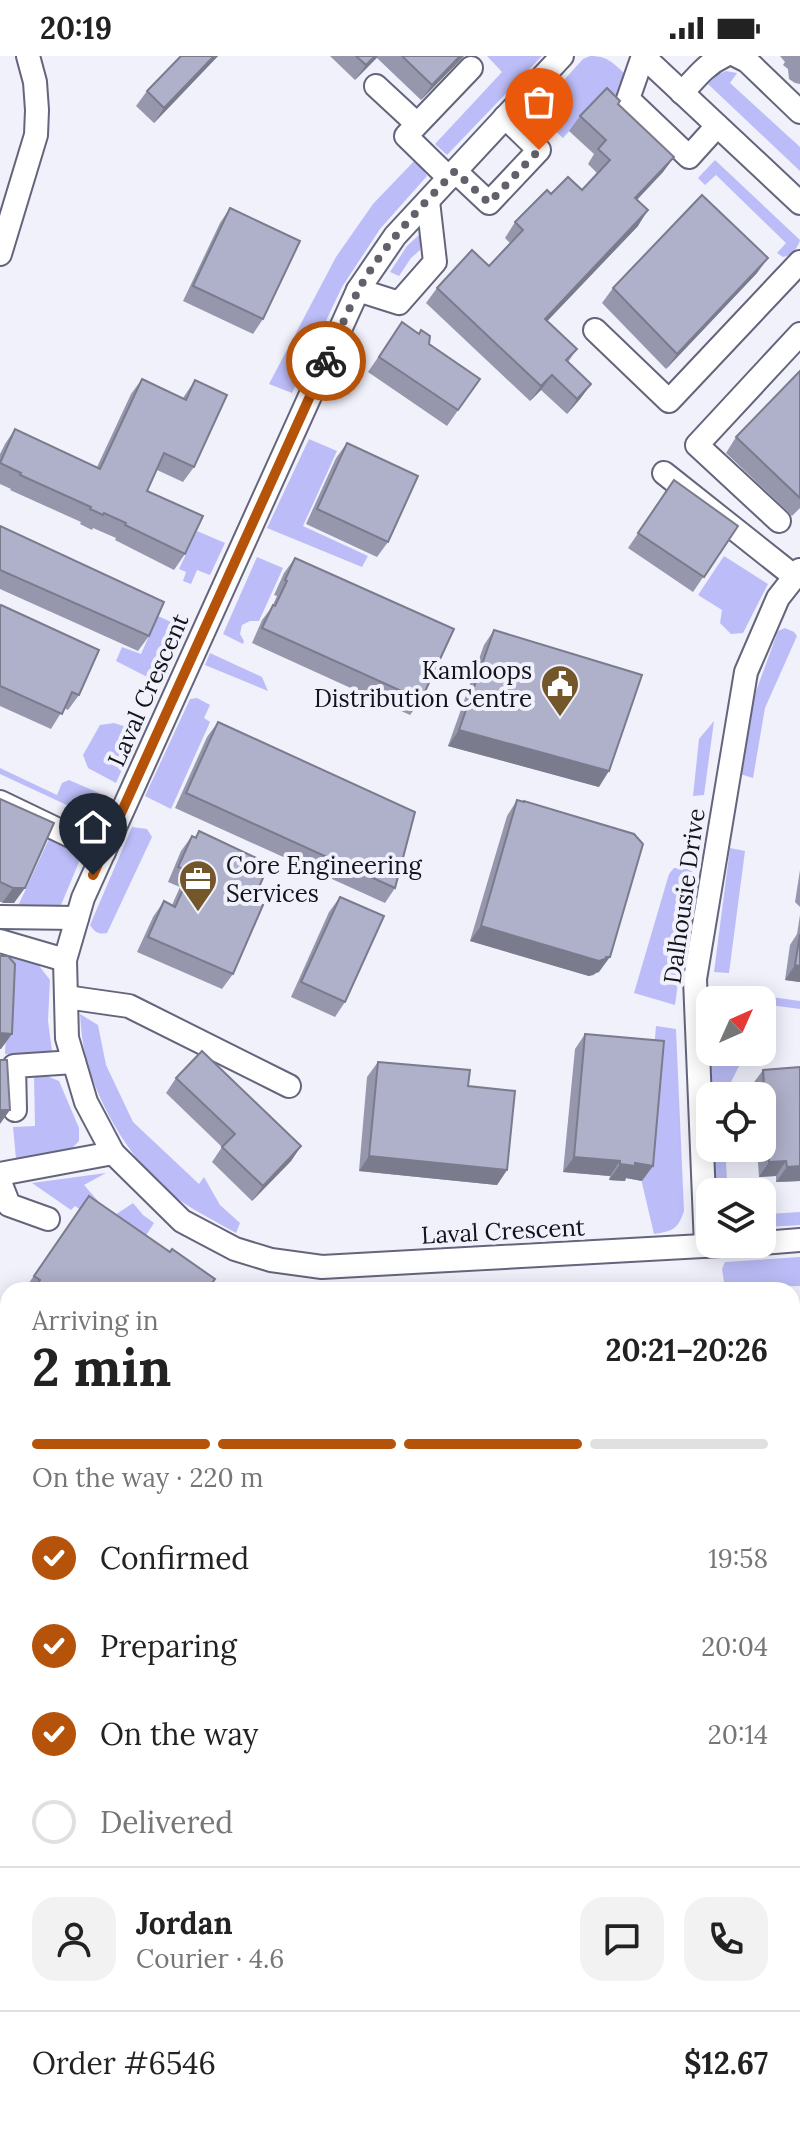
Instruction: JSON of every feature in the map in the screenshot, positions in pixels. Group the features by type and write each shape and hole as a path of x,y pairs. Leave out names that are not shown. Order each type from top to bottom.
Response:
{"street":[{"path":"0,254 36,135 35,82 28,56"},
{"name":"Laval Crescent","path":"562,56 395,236 358,290 83,898 65,960 67,1038 86,1102 113,1153 182,1221 235,1249 271,1260 322,1267 696,1247"},
{"path":"717,126 689,157 628,99 643,56 800,203"},
{"path":"682,93 704,69 724,56"},
{"path":"737,56 747,61 800,112"},
{"path":"471,68 406,136 489,203 539,150 505,117"},
{"path":"376,86 417,124"},
{"path":"358,290 399,303 435,262 428,201"},
{"path":"595,330 669,401 800,262"},
{"path":"779,521 697,445 800,334"},
{"path":"664,473 798,573"},
{"name":"Dalhousie Drive","path":"703,1178 695,979 746,672 778,598 798,573"},
{"path":"0,802 104,852"},
{"path":"0,917 77,918"},
{"path":"0,941 65,960"},
{"path":"66,997 129,1006 289,1086"},
{"path":"15,1110 14,1066 74,1062"},
{"path":"0,1174 113,1153"},
{"path":"0,1182 9,1205 48,1219"},
{"path":"776,1242 800,1240"}],"shaded area":[{"path":"487,56 542,56 447,155 435,144 502,72"},
{"path":"590,56 609,60 624,73 615,99 600,97 563,138 535,112 583,59"},
{"path":"726,71 737,73 730,83 800,147 800,171 708,84"},
{"path":"416,159 427,176 380,229 342,287 292,393 269,384 336,257 373,204"},
{"path":"715,160 800,240 796,249 783,257 777,253 786,243 716,175 705,185 698,178"},
{"path":"420,234 420,250 399,276 390,272 407,246"},
{"path":"309,439 337,451 303,526 368,556 362,567 267,528"},
{"path":"197,531 225,543 210,575 197,570 191,584 183,581 186,572 179,569"},
{"path":"724,556 768,584 743,633 731,634 720,623 722,610 698,595"},
{"path":"257,557 283,568 259,621 242,625 240,634 243,644 223,634"},
{"path":"158,616 186,629 161,684 116,661 122,647 141,654"},
{"path":"785,628 797,636 765,708 753,778 740,774 751,705 778,631"},
{"path":"210,653 262,677 268,691 205,665"},
{"path":"197,698 210,705 204,718 210,722 171,809 145,796 190,699"},
{"path":"714,721 704,795 693,796 699,739"},
{"path":"114,723 139,731 116,783 88,768 83,755 100,725"},
{"path":"0,768 57,795 62,783 69,780 99,793 82,829 71,826 67,820 71,807 0,774"},
{"path":"132,827 147,829 152,837 107,933 99,933 90,925"},
{"path":"49,839 73,851 79,862 61,905 41,910 17,908"},
{"path":"730,848 745,851 729,973 714,972"},
{"path":"674,868 693,872 675,1005 634,993 669,874"},
{"path":"11,954 37,963 50,980 48,1021 52,1051 38,1056 5,1054 8,982 2,958"},
{"path":"776,998 800,1001 800,1009 776,1006"},
{"path":"80,1014 98,1025 106,1065 133,1122 199,1184 204,1177 220,1205 240,1223 236,1233 178,1199 133,1154 99,1096 84,1046"},
{"path":"656,1026 676,1029 684,1211 674,1228 654,1234 642,1183"},
{"path":"708,1066 739,1066 731,1082 709,1082"},
{"path":"44,1075 59,1081 79,1128 79,1141 70,1150 16,1159 13,1127 35,1126 34,1076"},
{"path":"715,1162 726,1162 727,1178 715,1178"},
{"path":"106,1173 84,1185 112,1217 133,1203 154,1223 138,1248 75,1206 71,1210 32,1183"},
{"path":"800,1212 800,1225 776,1226 776,1214"},
{"path":"800,1257 800,1282 724,1282 722,1269 725,1262"}],"building":[{"path":"181,56 214,56 164,108 147,91"},
{"path":"356,56 375,56 366,65"},
{"path":"402,56 460,56 432,85"},
{"path":"607,88 620,101 618,104 674,157 635,198 648,210 545,319 577,349 566,360 591,384 577,399 552,375 541,386 437,288 472,250 489,266 523,230 515,222 547,190 551,194 568,177 582,190 610,160 598,149 606,140 580,116"},
{"path":"702,195 768,258 677,354 613,288"},
{"path":"230,208 300,241 263,319 193,286"},
{"path":"402,322 419,334 421,330 430,336 429,344 480,379 458,410 379,357"},
{"path":"800,371 800,498 736,437"},
{"path":"142,379 186,400 195,380 227,395 194,467 164,453 147,491 203,516 185,554 0,463 15,429 100,469"},
{"path":"347,443 418,476 388,542 317,509"},
{"path":"674,480 738,526 704,577 638,533"},
{"path":"0,526 164,602 149,636 0,570"},
{"path":"295,558 454,629 421,700 262,628 287,581"},
{"path":"1,605 99,650 79,695 72,692 62,714 0,686"},
{"path":"494,630 642,675 609,771 459,730"},
{"path":"218,722 415,812 395,888 186,793"},
{"path":"0,799 54,823 25,888 13,888 0,882"},
{"path":"517,800 634,834 643,844 610,957 599,961 481,926"},
{"path":"199,831 269,864 253,901 263,905 233,974 148,937 164,901 175,907 191,872 178,867 192,836 196,838"},
{"path":"340,897 384,916 345,1002 301,982"},
{"path":"800,934 800,966 795,965"},
{"path":"0,956 8,956 15,964 12,1034 0,1033"},
{"path":"585,1034 664,1041 653,1166 574,1157"},
{"path":"202,1051 301,1146 263,1186 222,1147 235,1134 176,1078"},
{"path":"0,1060 7,1060 10,1110 0,1110"},
{"path":"378,1062 470,1070 468,1086 515,1091 507,1170 369,1156"},
{"path":"800,1067 800,1166 787,1167 786,1161 776,1162 776,1082 764,1082 763,1070"},
{"path":"89,1196 215,1279 213,1282 39,1282 34,1276"}],"way so far":[{"path":"326,361 358,290 395,236 455,171 489,203 539,150"}],"place":[{"name":"Kamloops Distribution Centre","path":"560,718"},
{"name":"Core Engineering Services","path":"198,913"}],"route":[{"path":"93,875 326,361"}]}
